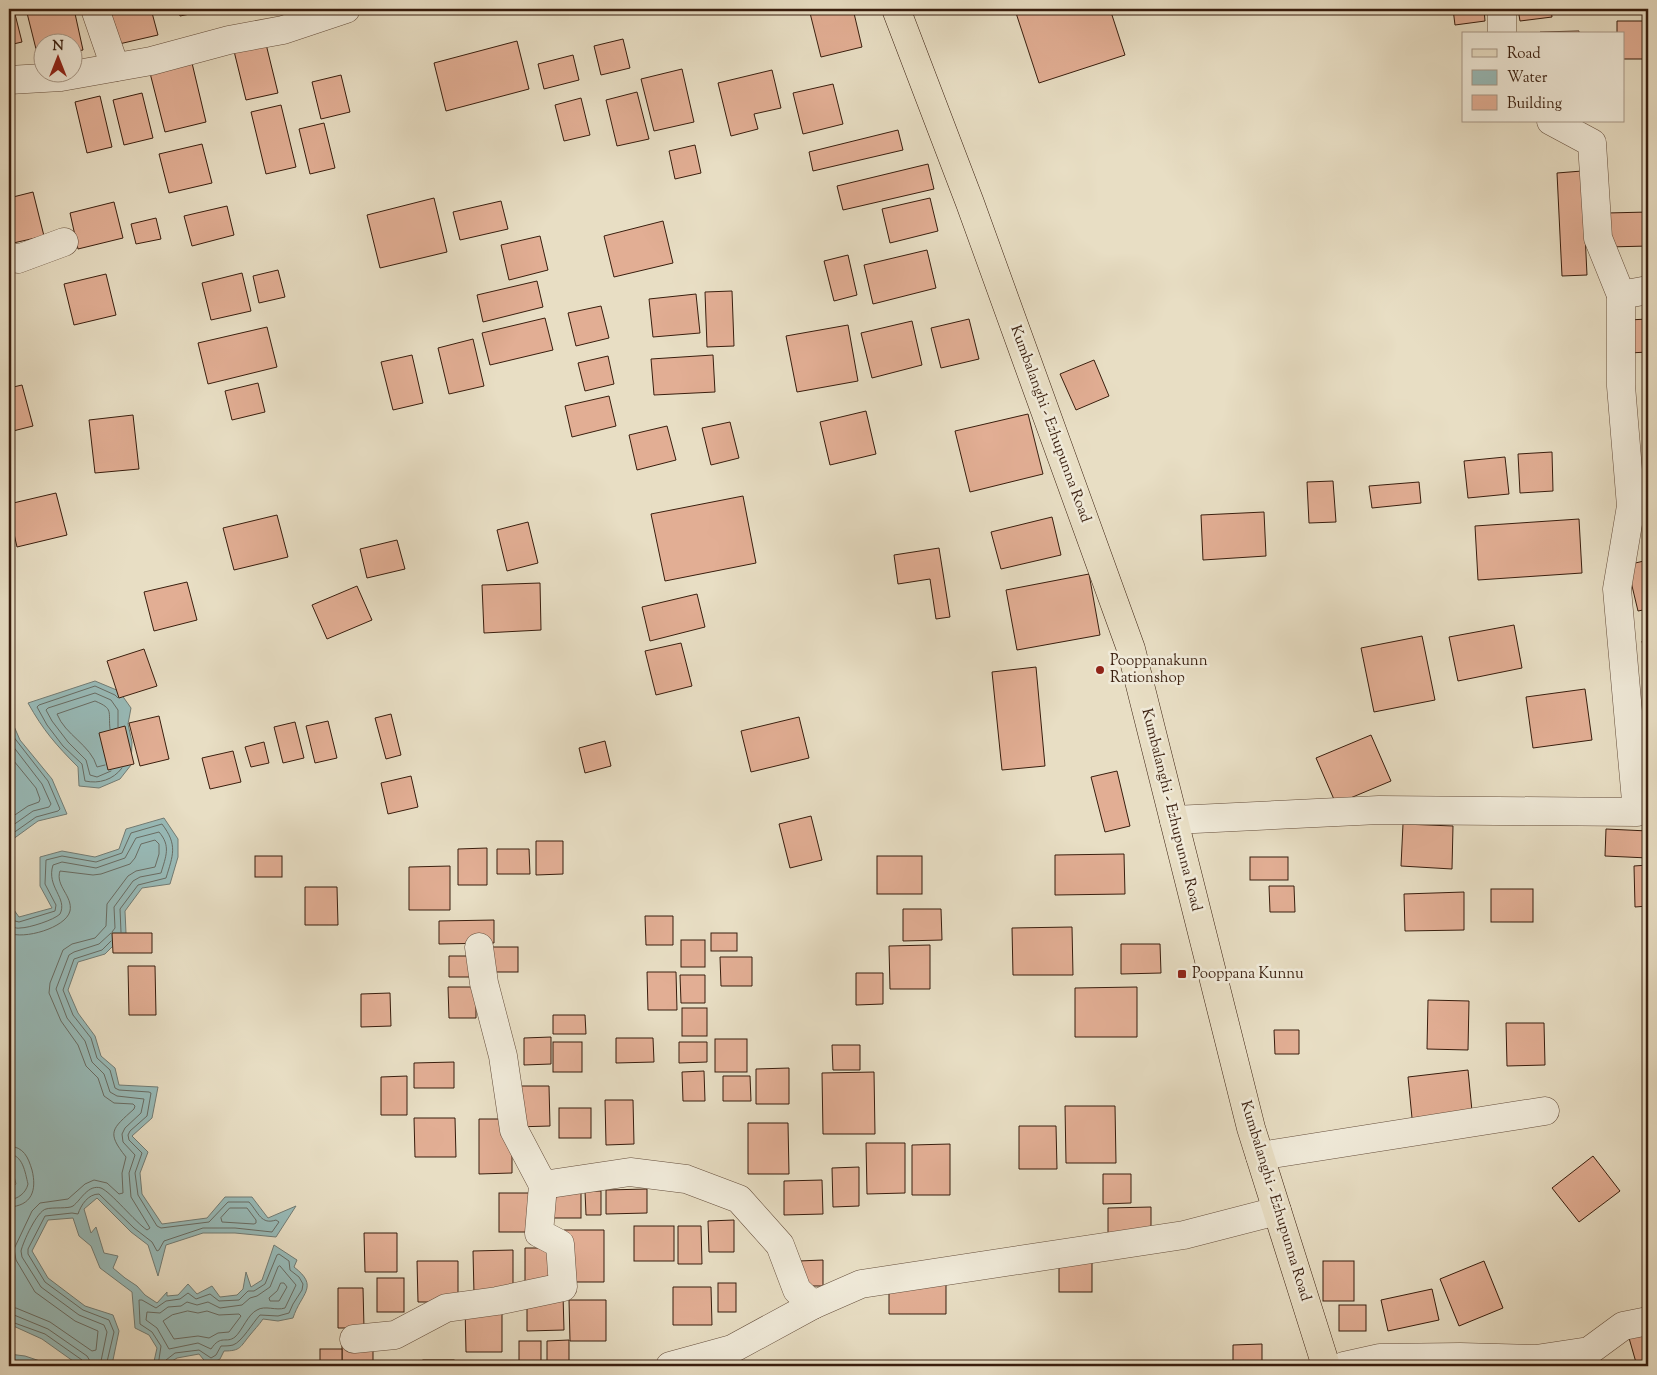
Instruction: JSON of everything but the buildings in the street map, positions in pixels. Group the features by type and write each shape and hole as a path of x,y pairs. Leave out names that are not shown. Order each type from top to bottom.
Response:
{"main road":[{"name":"Kumbalanghi - Ezhupunna Road","path":"896,9 970,203 1131,649 1251,1128 1326,1366"}],"street":[{"path":"95,9 115,66"},
{"path":"9,80 61,77 151,61 229,40 283,30 346,9"},
{"path":"1502,9 1502,32"},
{"path":"1174,820 1379,810 1643,812 1617,589 1631,506 1620,386 1620,295 1598,238 1592,143 1553,122"},
{"path":"9,256 18,259 64,242"},
{"path":"1620,295 1648,290"},
{"path":"354,1339 395,1335 446,1308 498,1301 563,1287 560,1244 539,1233 542,1185 514,1130 503,1056 484,983 479,947"},
{"path":"1260,1156 1545,1111"},
{"path":"542,1185 630,1172 686,1179 740,1200 780,1245 797,1290 813,1305"},
{"path":"670,1366 732,1349 813,1305 861,1284 1184,1235 1277,1211"},
{"path":"1344,1366 1380,1358 1460,1357 1536,1360 1589,1351 1623,1326 1648,1321"}],"water":[{"path":"95,681 119,691 131,708 128,724 132,742 131,765 120,779 99,788 79,786 78,767 50,737 28,703"},
{"path":"13,724 20,740 52,779 67,814 38,821 9,842 9,727"},
{"path":"164,818 178,839 178,857 170,884 142,888 125,911 126,933 105,954 78,962 68,990 78,1013 95,1036 101,1056 115,1068 119,1085 158,1087 152,1118 132,1136 148,1152 140,1173 142,1194 162,1224 207,1218 225,1197 252,1197 268,1218 296,1206 276,1237 235,1233 203,1233 166,1245 158,1276 148,1245 131,1232 97,1198 84,1209 91,1233 96,1227 104,1253 118,1256 113,1268 157,1303 167,1292 167,1296 178,1295 188,1284 197,1294 212,1286 220,1297 237,1295 243,1289 246,1272 251,1287 262,1280 274,1245 297,1260 294,1267 302,1274 307,1285 293,1318 278,1321 263,1319 240,1347 224,1351 220,1359 208,1365 199,1354 177,1358 169,1363 169,1366 153,1366 157,1348 149,1335 135,1328 132,1292 100,1268 91,1246 79,1236 73,1218 48,1220 32,1251 48,1278 85,1306 113,1315 119,1331 110,1366 80,1366 42,1339 9,1324 9,1189 16,1184 9,1157 9,903 19,917 52,908 40,886 40,857 62,851 95,857 119,849 126,829"},
{"path":"9,1354 25,1356 53,1366 9,1366"}],"place":[{"name":"Pooppanakunn Rationshop","path":"1100,670"},
{"name":"Pooppana Kunnu","path":"1182,974"}]}
